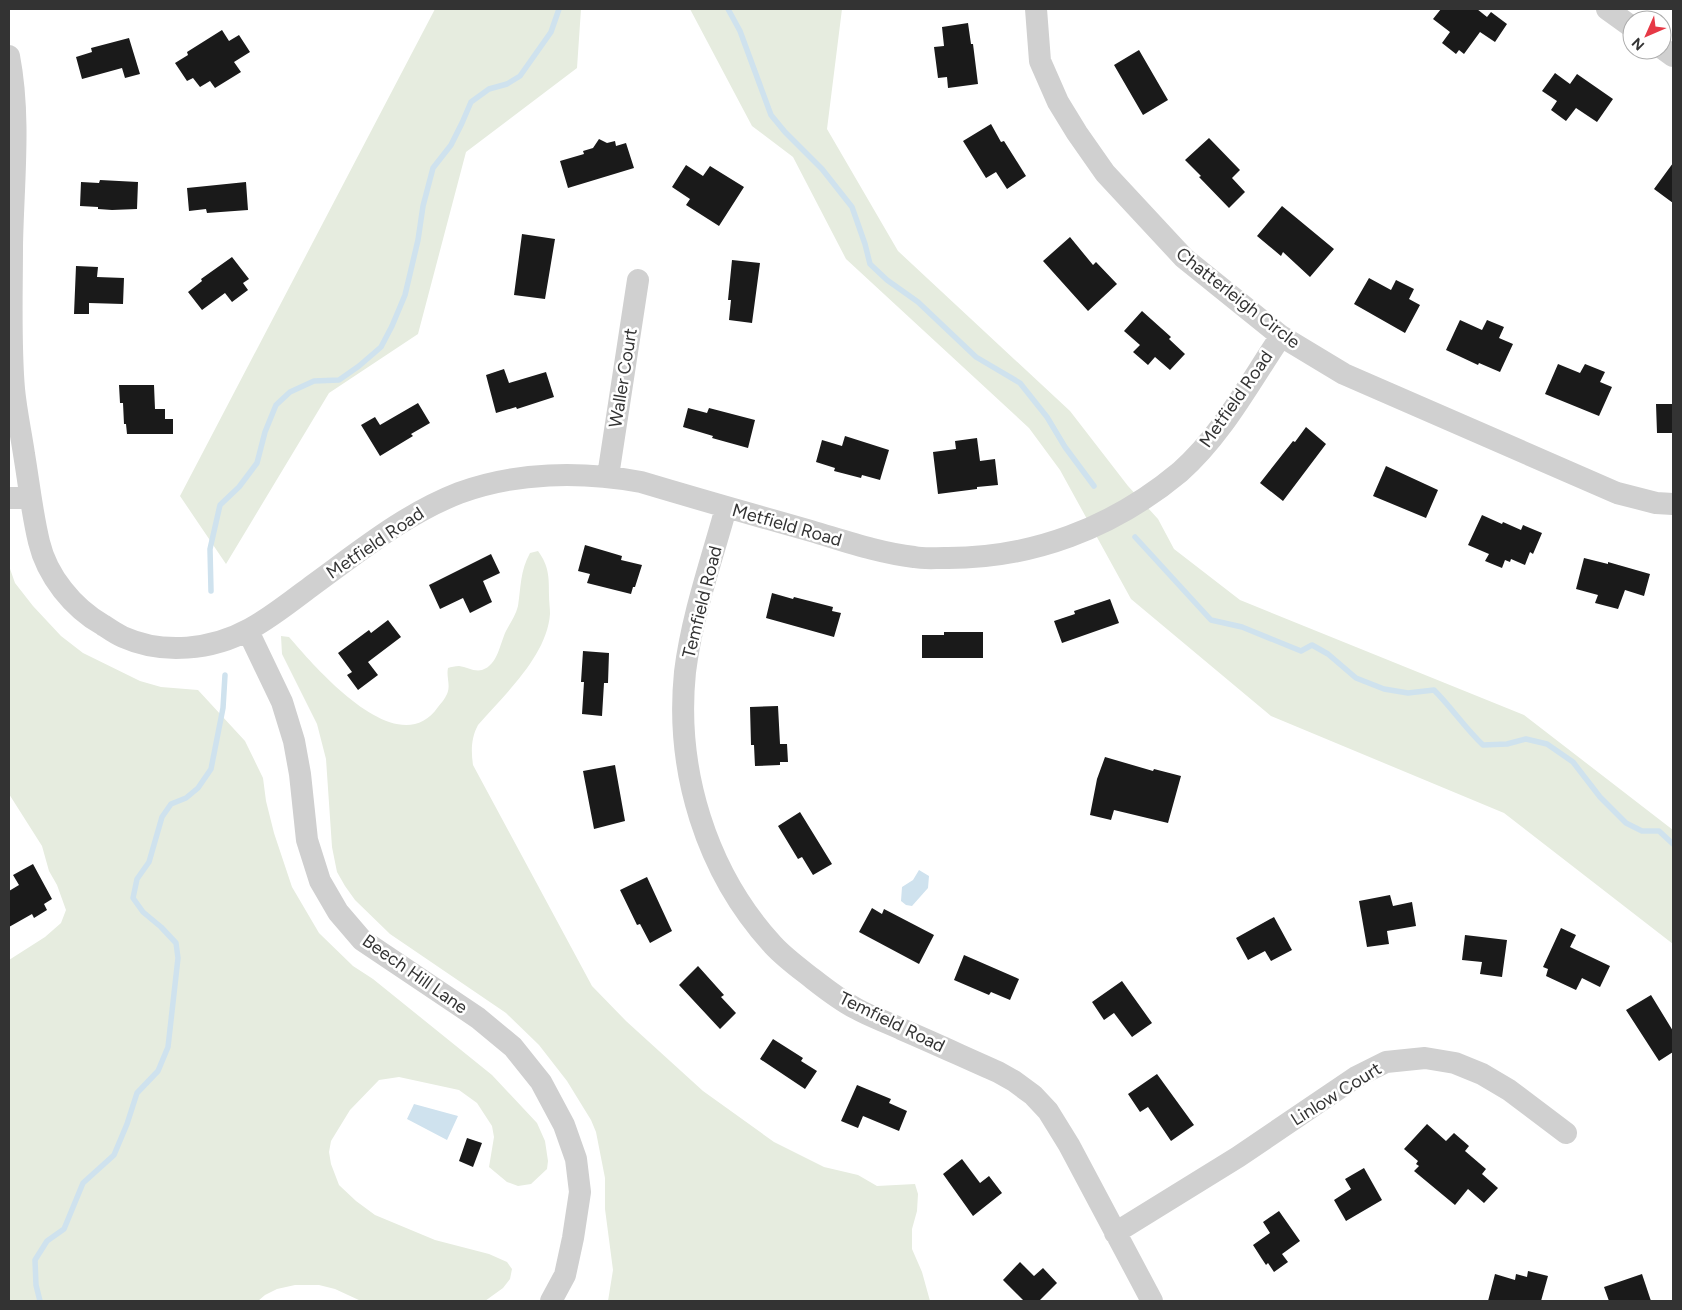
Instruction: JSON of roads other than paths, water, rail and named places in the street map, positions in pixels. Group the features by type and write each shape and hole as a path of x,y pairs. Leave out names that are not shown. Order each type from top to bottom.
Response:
{"street":[{"name":"Chatterleigh Circle","path":"1036,9 1040,61 1058,102 1105,173 1184,258 1281,336 1344,374 1617,493 1656,503 1673,504"},
{"path":"1607,9 1622,19"},
{"name":"Metfield Road","path":"9,56 16,106 10,248 11,333 19,498 52,573 70,599 94,620 124,638 157,646 189,648 219,642 248,630 269,617 386,532 431,506 483,485 540,476 608,476 641,482 726,508 872,548 915,557 964,558 1006,555 1044,546 1110,518 1143,499 1180,471 1205,446 1229,414 1281,336"},
{"name":"Waller Court","path":"608,476 638,280"},
{"name":"Temfield Road","path":"726,508 692,630 682,716 686,759 694,798 719,867 750,916 774,946 828,990 856,1009 998,1072 1033,1094 1048,1111 1069,1145 1152,1301"},
{"name":"Beech Hill Lane","path":"248,630 282,702 294,741 300,774 307,840 320,881 338,912 362,940 478,1018 512,1048 541,1082 564,1125 576,1158 580,1192 565,1275 551,1301"},
{"name":"Linlow Court","path":"1115,1233 1238,1157 1356,1076 1386,1062 1425,1058 1455,1062 1482,1074 1509,1090 1566,1133"}],"water":[{"path":"919,870 929,876 928,888 912,906 906,905 901,901 902,887 913,880"},
{"path":"414,1104 458,1116 447,1140 407,1119"}],"waterway":[{"path":"211,591 210,549 220,505 239,487 257,463 265,432 276,405 290,392 314,381 339,380 381,347 405,295 418,240 423,206 433,168 451,145 471,102 489,89 507,84 520,76 551,32 559,9"},
{"path":"728,9 740,31 771,115 822,169 852,207 870,264 887,280 918,302 976,357 1020,383 1047,417 1065,447 1094,486"},
{"path":"1135,537 1211,620 1242,627 1301,651 1312,645 1328,654 1356,678 1384,689 1408,693 1434,690 1483,745 1507,744 1526,739 1547,744 1573,762 1600,797 1626,823 1642,831 1659,831 1673,844"},
{"path":"40,1301 36,1285 35,1260 47,1241 64,1229 83,1183 114,1155 137,1093 158,1071 168,1047 178,958 176,943 143,912 133,898 137,879 149,862 162,817 171,804 186,798 198,788 211,769 223,708 225,675"}]}
